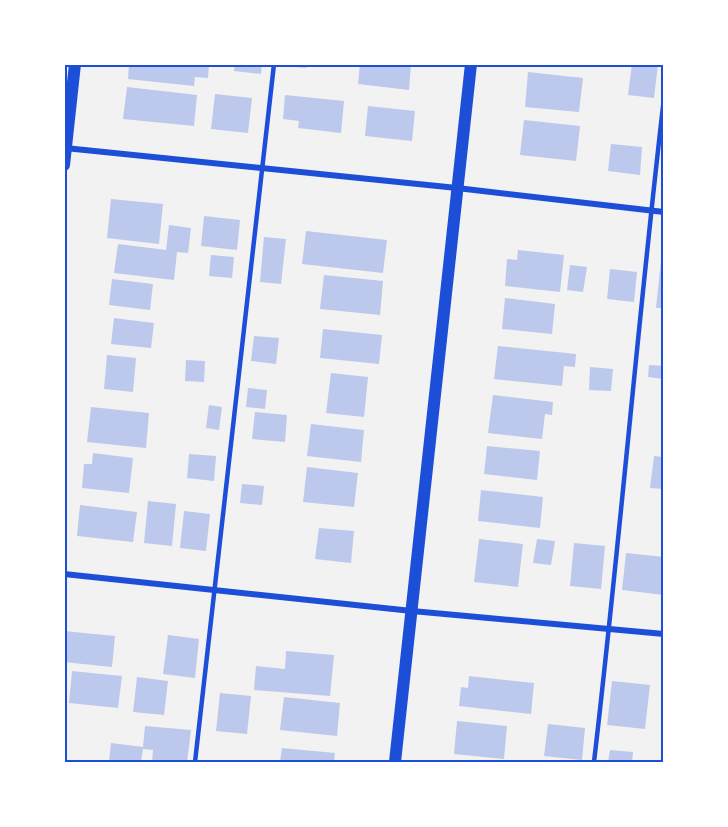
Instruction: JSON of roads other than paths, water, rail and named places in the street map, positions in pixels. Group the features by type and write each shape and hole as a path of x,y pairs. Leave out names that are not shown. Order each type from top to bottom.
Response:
{"main road":[{"path":"64,165 75,64"},
{"path":"395,762 471,64"}],"street":[{"path":"66,148 457,188 663,212"},
{"path":"64,574 411,611 663,634"}],"lane":[{"path":"195,762 274,64"},
{"path":"594,762 610,629 663,98"}]}
